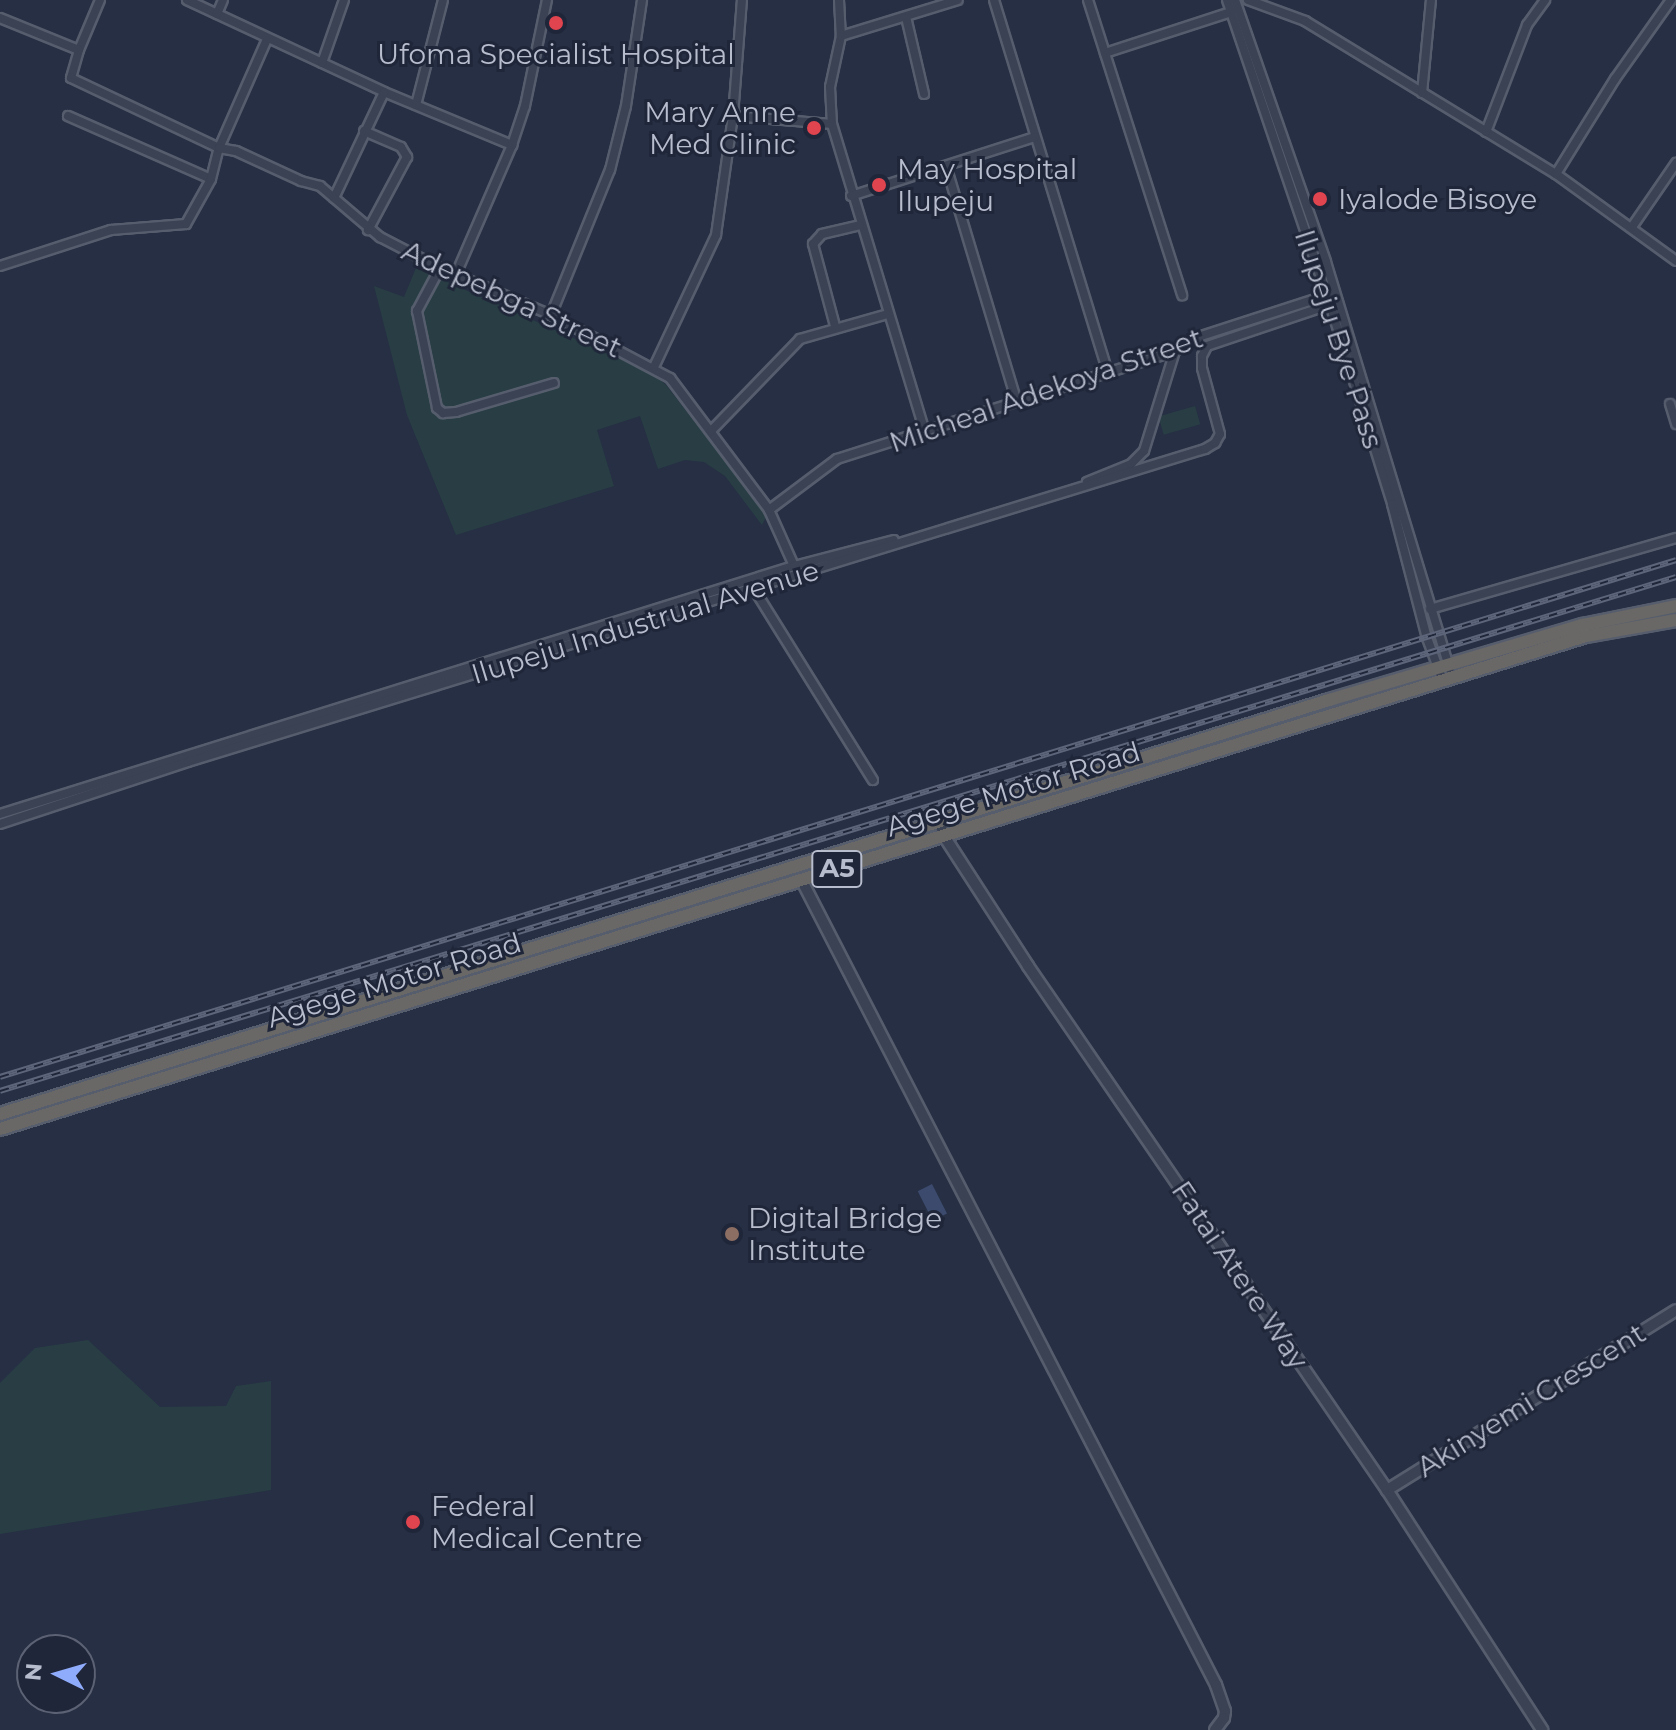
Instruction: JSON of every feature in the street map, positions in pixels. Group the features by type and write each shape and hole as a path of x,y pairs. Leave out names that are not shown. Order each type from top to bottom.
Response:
{"highway":[{"name":"Agege Motor Road","path":"0,1129 944,836 1446,673 1583,625 1676,606"},
{"name":"Agege Motor Road","path":"0,1114 939,819 1446,673 1586,636 1676,620"},
{"path":"15,1109 22,1122"}],"street":[{"path":"0,18 79,50 100,0"},
{"path":"187,0 384,92 512,145"},
{"path":"217,14 223,0"},
{"path":"322,63 344,0"},
{"path":"416,105 443,0"},
{"path":"456,274 512,145 525,106 547,0"},
{"path":"551,315 610,170 626,106 642,0"},
{"path":"654,367 716,235 733,116 742,0"},
{"path":"839,0 841,36 830,87 832,124 851,196 924,429"},
{"path":"841,36 958,0"},
{"path":"994,0 1108,372"},
{"path":"1088,0 1182,295"},
{"name":"Ilupeju Bye Pass","path":"1227,0 1332,299 1446,673"},
{"name":"Ilupeju Bye Pass","path":"1235,0 1430,609 1446,673"},
{"path":"1248,0 1305,21 1556,174 1676,261"},
{"path":"1422,93 1431,0"},
{"path":"1486,132 1527,25 1545,0"},
{"path":"1556,174 1615,79 1670,3"},
{"path":"1105,53 1231,12"},
{"path":"906,17 924,94"},
{"path":"0,266 111,230 186,224 211,179 218,152 267,39"},
{"name":"Adepebga Street","path":"79,50 71,78 218,152 320,186 368,230 440,268 551,315 654,367 676,384 769,510 794,566"},
{"path":"334,198 384,92"},
{"path":"68,116 211,179"},
{"path":"733,116 832,124"},
{"path":"364,131 401,147 407,157 368,230"},
{"path":"851,196 1035,137"},
{"path":"1632,227 1676,163"},
{"path":"946,166 1016,400"},
{"path":"835,326 813,244 822,234 860,225"},
{"path":"440,268 417,311 437,408 443,413 456,412 554,383"},
{"name":"Micheal Adekoya Street","path":"769,510 837,459 1175,351 1201,336 1332,299"},
{"name":"Micheal Adekoya Street","path":"1202,368 1202,356 1207,346 1332,299"},
{"path":"711,431 788,347 800,339 835,326 888,314"},
{"name":"Ilupeju Industrual Avenue","path":"0,814 794,566 974,517 1131,464 1144,451 1175,351"},
{"name":"Ilupeju Industrual Avenue","path":"0,824 188,762 1205,449 1215,443 1220,434 1202,368"},
{"path":"1670,404 1676,424"},
{"path":"1430,609 1676,538"},
{"path":"754,589 873,780"},
{"name":"Fatai Atere Way","path":"939,819 944,836 1028,966 1387,1490 1542,1730"},
{"path":"802,881 1216,1685 1225,1711 1215,1730"},
{"name":"Akinyemi Crescent","path":"1387,1490 1676,1310"}],"green space":[{"path":"416,268 652,373 666,385 767,515 762,525 725,476 704,462 685,460 658,469 640,416 597,430 614,486 456,535 407,415 374,286 404,297"},
{"path":"1195,406 1200,424 1164,435 1158,416"},
{"path":"88,1340 160,1407 226,1406 236,1386 271,1381 271,1490 0,1534 0,1383 35,1348"}],"water":[{"path":"932,1184 947,1213 933,1221 918,1191"}],"railway":[{"path":"0,1077 1676,560"},
{"path":"0,1091 1676,577"}],"place":[{"name":"Ufoma Specialist Hospital","path":"556,23"},
{"name":"Mary Anne Med Clinic","path":"814,128"},
{"name":"May Hospital Ilupeju","path":"879,185"},
{"name":"Iyalode Bisoye","path":"1320,199"},
{"name":"Digital Bridge Institute","path":"732,1234"},
{"name":"Federal Medical Centre","path":"413,1522"}]}
